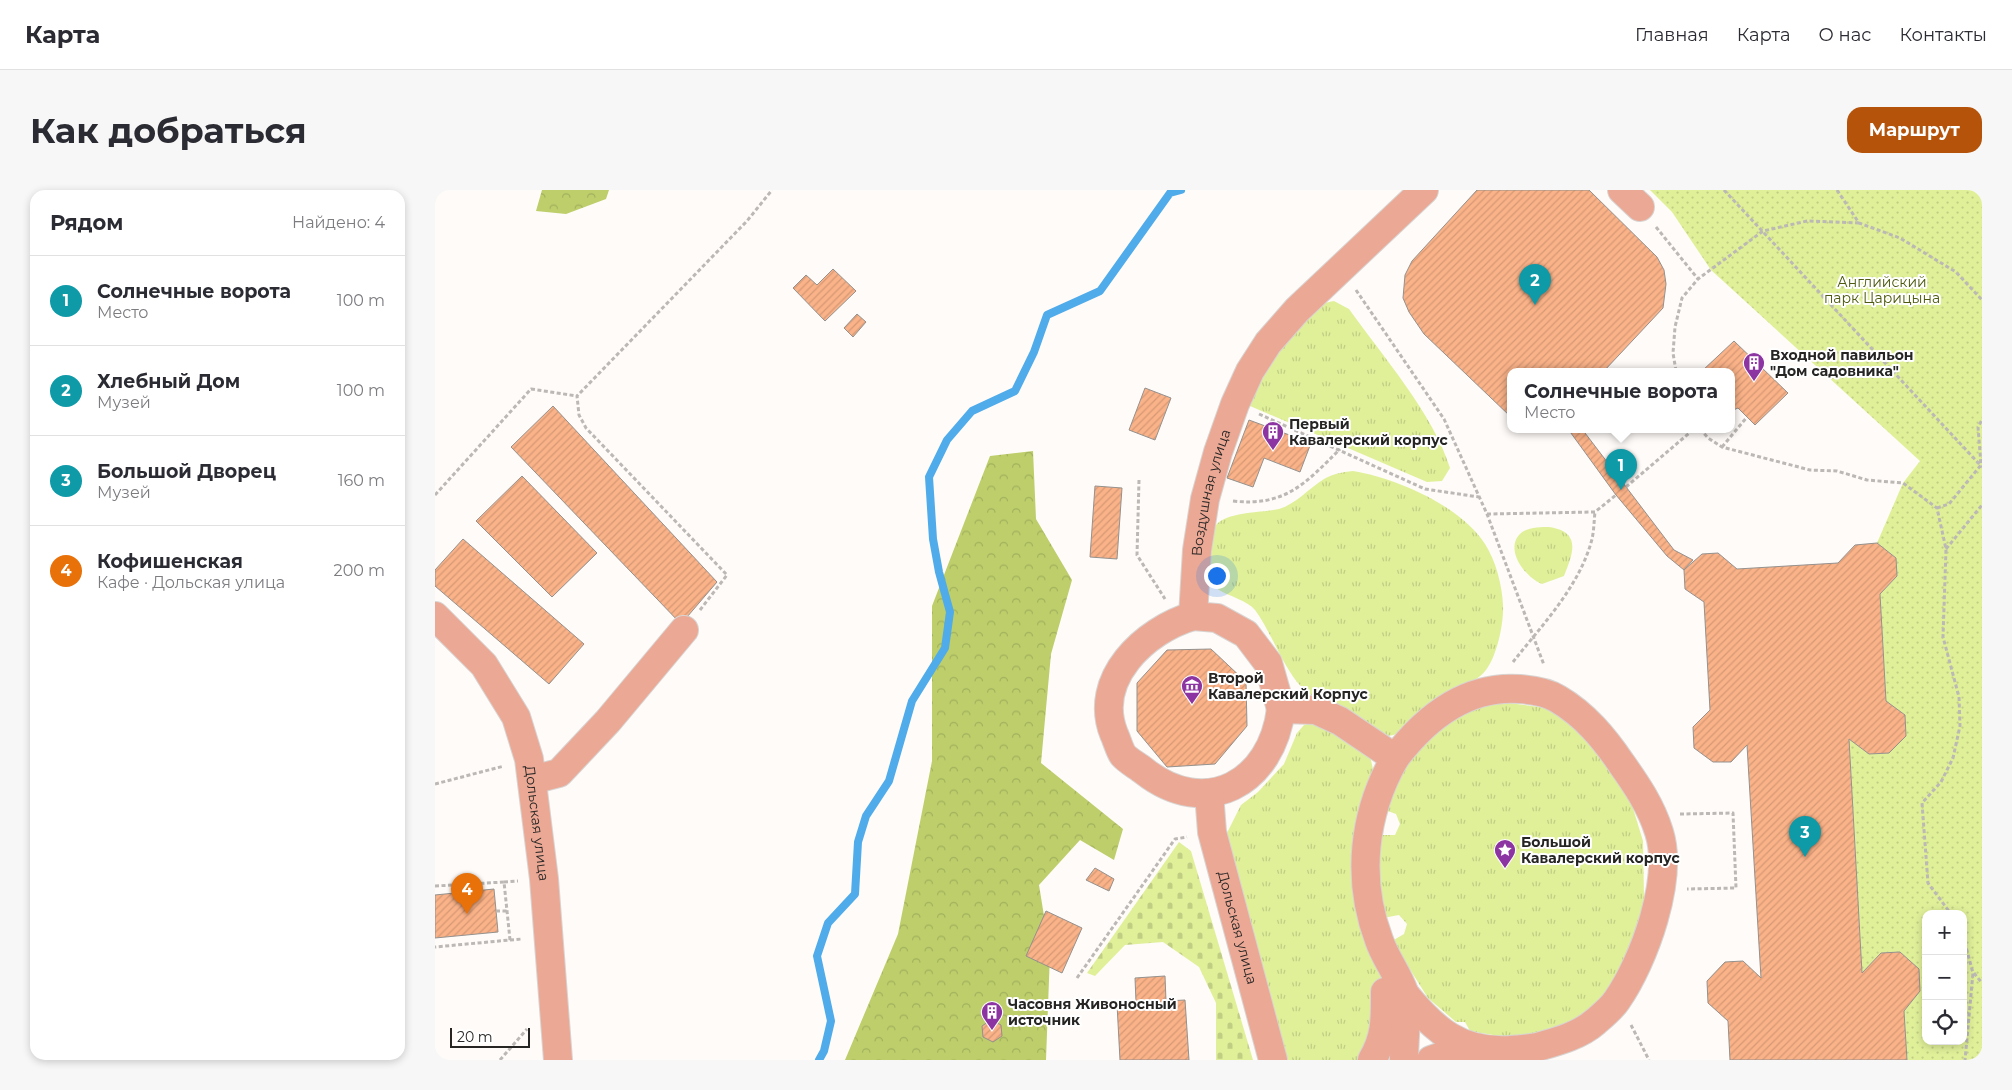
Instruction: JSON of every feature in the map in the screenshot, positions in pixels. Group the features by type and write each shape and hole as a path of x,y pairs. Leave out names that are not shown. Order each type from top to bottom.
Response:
{"street":[{"name":"Воздушная улица","path":"1186,618 1205,499 1235,404 1251,371 1268,342 1297,310 1424,190"},
{"name":"Дольская улица","path":"435,616 484,665 516,717 530,769 544,879 557,1060"},
{"path":"1186,618 1217,618 1246,634 1268,663 1281,709 1279,728 1271,749 1257,769 1237,784 1222,791 1209,793 1180,790 1154,779 1123,754 1111,725 1110,691 1123,664 1141,643 1186,618"},
{"path":"530,769 559,773 608,721 684,630"},
{"path":"1372,1060 1378,1050 1385,1026 1385,979 1404,1000 1444,1034 1460,1054 1533,1048 1567,1038 1593,1024 1617,1001 1645,947 1658,902 1663,866 1660,833 1641,791 1605,739 1582,716 1557,698 1533,690 1511,688 1491,689 1471,695 1446,707 1410,738 1395,758 1382,781 1371,814 1364,854 1367,896 1379,941 1404,1000 1404,1060"},
{"path":"1281,709 1316,710 1340,721 1395,758"},
{"name":"Дольская улица","path":"1209,793 1211,832 1273,1060"}],"path":[{"path":"577,396 747,221 772,190"},
{"path":"1725,190 1981,466"},
{"path":"1837,190 1859,223"},
{"path":"1631,198 1698,280"},
{"path":"1676,368 1674,336 1679,308 1682,298 1698,280 1763,232 1807,221 1859,223 1900,238 1956,272 1982,300"},
{"path":"1341,269 1444,419 1487,514 1557,698"},
{"path":"435,495 531,389 577,396"},
{"path":"577,396 579,415 586,428 727,575 684,630"},
{"path":"1235,404 1341,449 1425,488 1479,497"},
{"path":"1735,431 1747,417"},
{"path":"1937,508 1949,504 1981,466 1978,427 1982,420"},
{"path":"1626,487 1690,433"},
{"path":"1704,433 1722,447 1810,470 1837,471 1867,480 1903,482 1937,508 1945,550 1943,637 1959,697 1960,726 1953,758 1941,782 1922,803 1928,883 1948,910"},
{"path":"1722,447 1734,433"},
{"path":"1205,499 1247,503 1266,502 1284,496 1306,484 1341,449"},
{"path":"1139,480 1137,555 1186,618"},
{"path":"1487,514 1595,512 1616,495"},
{"path":"1945,550 1982,505"},
{"path":"1533,636 1561,600 1579,571 1592,539 1595,512"},
{"path":"435,784 530,769"},
{"path":"1641,791 1662,814 1733,813 1736,888 1668,889 1658,902"},
{"path":"1077,978 1175,839 1211,832"},
{"path":"435,886 504,882 510,940 435,947"},
{"path":"496,911 507,911"},
{"path":"1965,1060 1973,973 1967,951"},
{"path":"1973,973 1982,983"},
{"path":"1617,1001 1649,1060"}],"green space":[{"path":"542,190 609,190 606,199 566,214 536,211"},
{"name":"Английский парк Царицына","path":"1650,190 1982,190 1982,1060 1907,1060 1904,1011 1920,991 1919,969 1900,952 1881,953 1862,973 1849,739 1869,754 1889,753 1906,736 1905,715 1886,701 1880,594 1897,576 1896,558 1877,543 1903,483 1920,461 1711,270 1672,212"},
{"path":"1334,301 1349,309 1420,406 1442,447 1450,468 1442,481 1427,482 1250,406 1252,397 1267,369 1301,322 1319,305"},
{"path":"1033,451 1036,519 1072,580 1051,654 1041,763 1123,829 1114,860 1080,840 1039,885 1050,953 1046,1060 845,1060 898,934 932,761 932,606 990,456"},
{"path":"1353,471 1407,487 1444,506 1460,518 1474,530 1485,544 1498,573 1501,589 1503,612 1501,630 1490,664 1486,670 1466,685 1435,699 1408,726 1397,734 1390,736 1367,729 1307,692 1291,673 1255,610 1243,601 1219,590 1204,573 1210,537 1219,522 1234,516 1285,507 1324,479"},
{"path":"1549,527 1567,534 1571,539 1572,552 1564,576 1542,584 1524,570 1519,563 1514,549 1515,541 1525,530"},
{"path":"1495,701 1547,708 1575,723 1628,792 1643,841 1644,898 1638,931 1624,963 1602,997 1580,1019 1558,1030 1510,1038 1470,1031 1465,1022 1456,1022 1428,998 1392,941 1404,934 1407,924 1399,915 1383,918 1377,885 1377,835 1395,835 1400,824 1396,814 1382,809 1413,750 1453,711"},
{"path":"1314,722 1329,723 1370,756 1373,769 1354,839 1352,867 1361,930 1376,968 1385,979 1372,1060 1280,1060 1226,835 1241,805 1258,792 1284,764 1297,733 1304,725"},
{"path":"1179,842 1191,851 1253,1060 1216,1060 1216,1003 1199,967 1163,942 1125,945 1095,976 1087,973"}],"building":[{"path":"1477,190 1589,190 1657,257 1664,270 1666,284 1663,308 1607,368 1507,368 1507,413 1424,334 1409,312 1403,298 1405,275 1412,261"},
{"path":"833,269 856,291 825,321 793,288 806,275 817,285"},
{"path":"857,314 866,322 853,337 844,328"},
{"name":"Входной павильон \"Дом садовника\"","path":"1734,341 1788,393 1755,425 1738,408 1735,409 1735,368 1705,368"},
{"path":"1145,388 1171,398 1155,440 1129,430"},
{"path":"553,406 717,582 681,624 511,447"},
{"name":"Первый Кавалерский корпус","path":"1249,420 1311,443 1300,472 1264,458 1253,487 1227,478"},
{"path":"1571,433 1585,433 1674,550 1693,560 1684,570 1667,556 1616,495"},
{"path":"522,476 597,553 552,597 476,521"},
{"path":"1095,486 1122,488 1117,559 1090,557"},
{"path":"463,539 584,644 549,684 435,586 435,570"},
{"path":"1877,543 1896,558 1897,576 1880,594 1886,701 1905,715 1906,736 1889,753 1869,754 1849,739 1862,973 1881,953 1900,952 1919,969 1920,991 1904,1011 1907,1060 1730,1060 1728,1021 1708,1003 1707,981 1725,962 1743,961 1761,978 1747,745 1731,762 1713,762 1694,748 1693,727 1710,710 1704,602 1685,589 1684,570 1702,554 1718,553 1737,569 1838,563 1855,545"},
{"name":"Второй Кавалерский Корпус","path":"1211,649 1246,682 1247,726 1215,764 1167,767 1137,731 1137,683 1167,650"},
{"path":"1095,868 1114,879 1109,891 1086,880"},
{"path":"494,889 498,932 435,938 435,895"},
{"path":"1046,911 1082,928 1062,973 1026,956"},
{"path":"1165,976 1166,1001 1185,1000 1189,1060 1120,1060 1117,1004 1136,1002 1135,978"},
{"name":"Часовня Живоносный источник","path":"991,1020 1001,1025 1002,1036 993,1042 983,1037 982,1026"}],"waterway":[{"path":"819,1060 824,1051 831,1021 817,956 828,923 855,894 858,842 866,816 889,781 912,701 945,648 950,612 939,572 933,539 929,477 947,440 972,411 1015,391 1034,352 1047,315 1100,291 1170,193 1181,190"}],"place":[{"name":"Хлебный Дом","path":"1535,305"},
{"name":"Входной павильон \"Дом садовника\"","path":"1754,382"},
{"name":"Первый Кавалерский корпус","path":"1273,451"},
{"name":"Солнечные ворота","path":"1621,490"},
{"name":"Второй Кавалерский Корпус","path":"1192,705"},
{"name":"Большой Дворец","path":"1805,857"},
{"name":"Большой Кавалерский корпус","path":"1505,869"},
{"name":"Кофишенская","path":"467,914"},
{"name":"Часовня Живоносный источник","path":"992,1031"}]}
